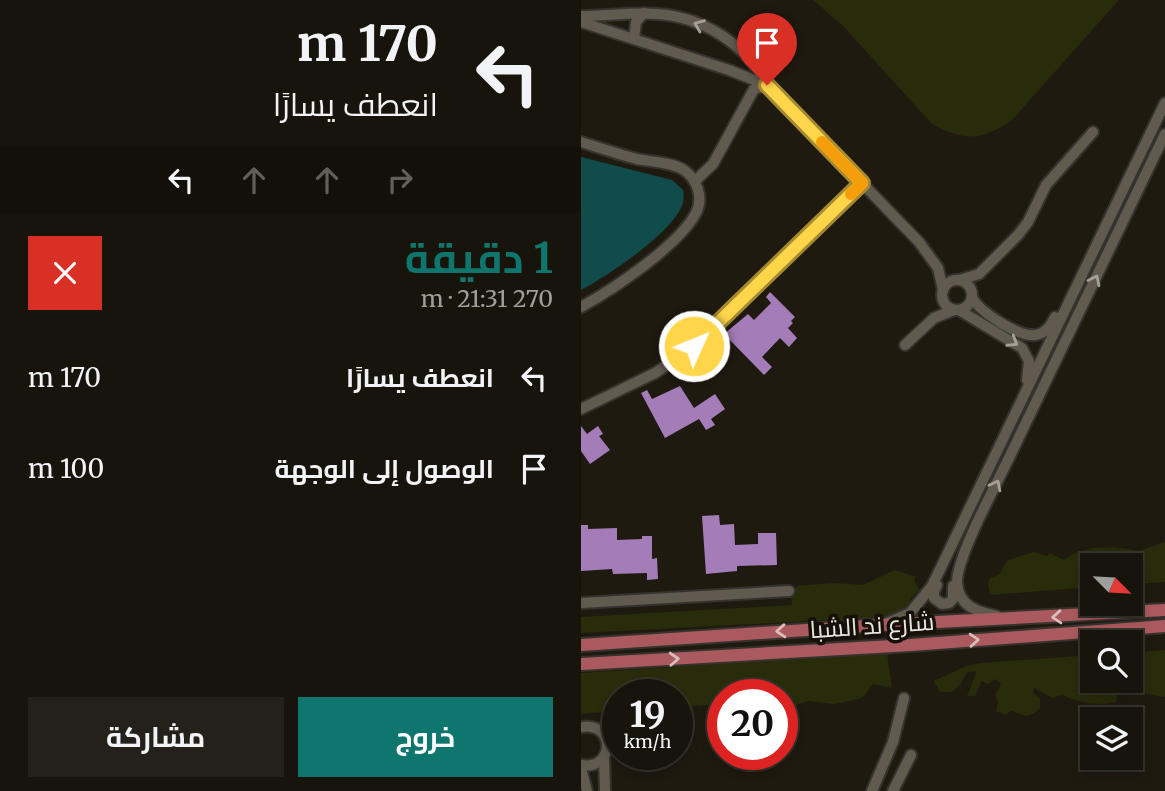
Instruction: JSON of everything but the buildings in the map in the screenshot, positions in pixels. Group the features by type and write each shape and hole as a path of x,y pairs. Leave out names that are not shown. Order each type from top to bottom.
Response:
{"main road":[{"name":"شارع ند الشبا","path":"581,645 880,625 1010,620 1165,608"},
{"name":"شارع ند الشبا","path":"581,664 911,645 1165,626"},
{"path":"643,661 646,647 669,643 673,639"}],"street":[{"path":"634,39 636,22 644,13"},
{"path":"581,16 644,13 668,15 698,23 725,37 742,51 767,85 919,242 938,268 968,284 972,296 984,313 1012,328 1033,335 1047,330 1070,288 1083,274"},
{"path":"581,22 729,69 767,85"},
{"path":"729,69 739,63 742,51"},
{"path":"695,181 709,169 754,89 767,85"},
{"path":"880,625 904,617 916,608 932,586 1165,103"},
{"path":"905,345 934,318 966,307 979,274 1024,229 1046,185 1093,132"},
{"path":"1010,620 977,612 964,601 957,579 968,547 1165,134"},
{"path":"581,142 635,158 676,166 695,181 700,200 697,212 691,220 634,274 581,307"},
{"path":"1132,170 1145,176"},
{"path":"581,409 655,373 694,346 862,183"},
{"path":"938,268 947,307 957,310 1026,352 1030,366 1024,396"},
{"path":"934,318 942,294 950,281 979,274"},
{"path":"954,540 949,560 934,591 934,598 939,603 945,604 953,598 954,570 968,547"},
{"path":"581,603 789,591"},
{"path":"872,791 893,742 904,698"},
{"path":"581,727 592,727 602,732"},
{"path":"893,791 911,754"},
{"path":"587,791 581,766 594,765 602,758"},
{"path":"604,770 605,791"}],"green space":[{"path":"813,0 1119,0 1011,121 981,135 963,136 932,124 844,27"},
{"path":"1165,542 1165,582 1143,583 1143,553 1080,553 1080,588 990,595 990,578 999,575 1008,560 1034,552 1047,556 1050,553 1064,560 1073,554 1093,548 1115,547 1139,551"},
{"path":"895,570 916,577 914,580 919,590 911,598 908,609 887,617 581,633 581,617 792,605 791,597 797,586 834,583 863,585"},
{"path":"1165,650 1165,697 1143,692 1143,652"},
{"path":"887,653 892,688 873,684 859,699 834,704 808,701 798,704 798,679 707,679 707,705 693,706 693,679 602,679 602,712 581,714 581,673"},
{"path":"1080,656 1080,693 1118,693 1116,702 1089,703 1062,695 1052,698 1034,688 1033,693 1040,699 1040,708 1029,715 1011,710 1006,715 996,711 998,703 995,695 1001,684 995,679 988,684 982,681 975,696 967,696 977,671 967,672 960,685 952,692 940,692 934,681 964,667 980,663"}],"water":[{"path":"581,157 672,180 683,190 684,196 682,206 675,217 652,241 607,275 581,290"}],"slow traffic":[{"path":"822,142 862,183 851,194"}],"route":[{"path":"694,346 862,183 767,85"}]}
